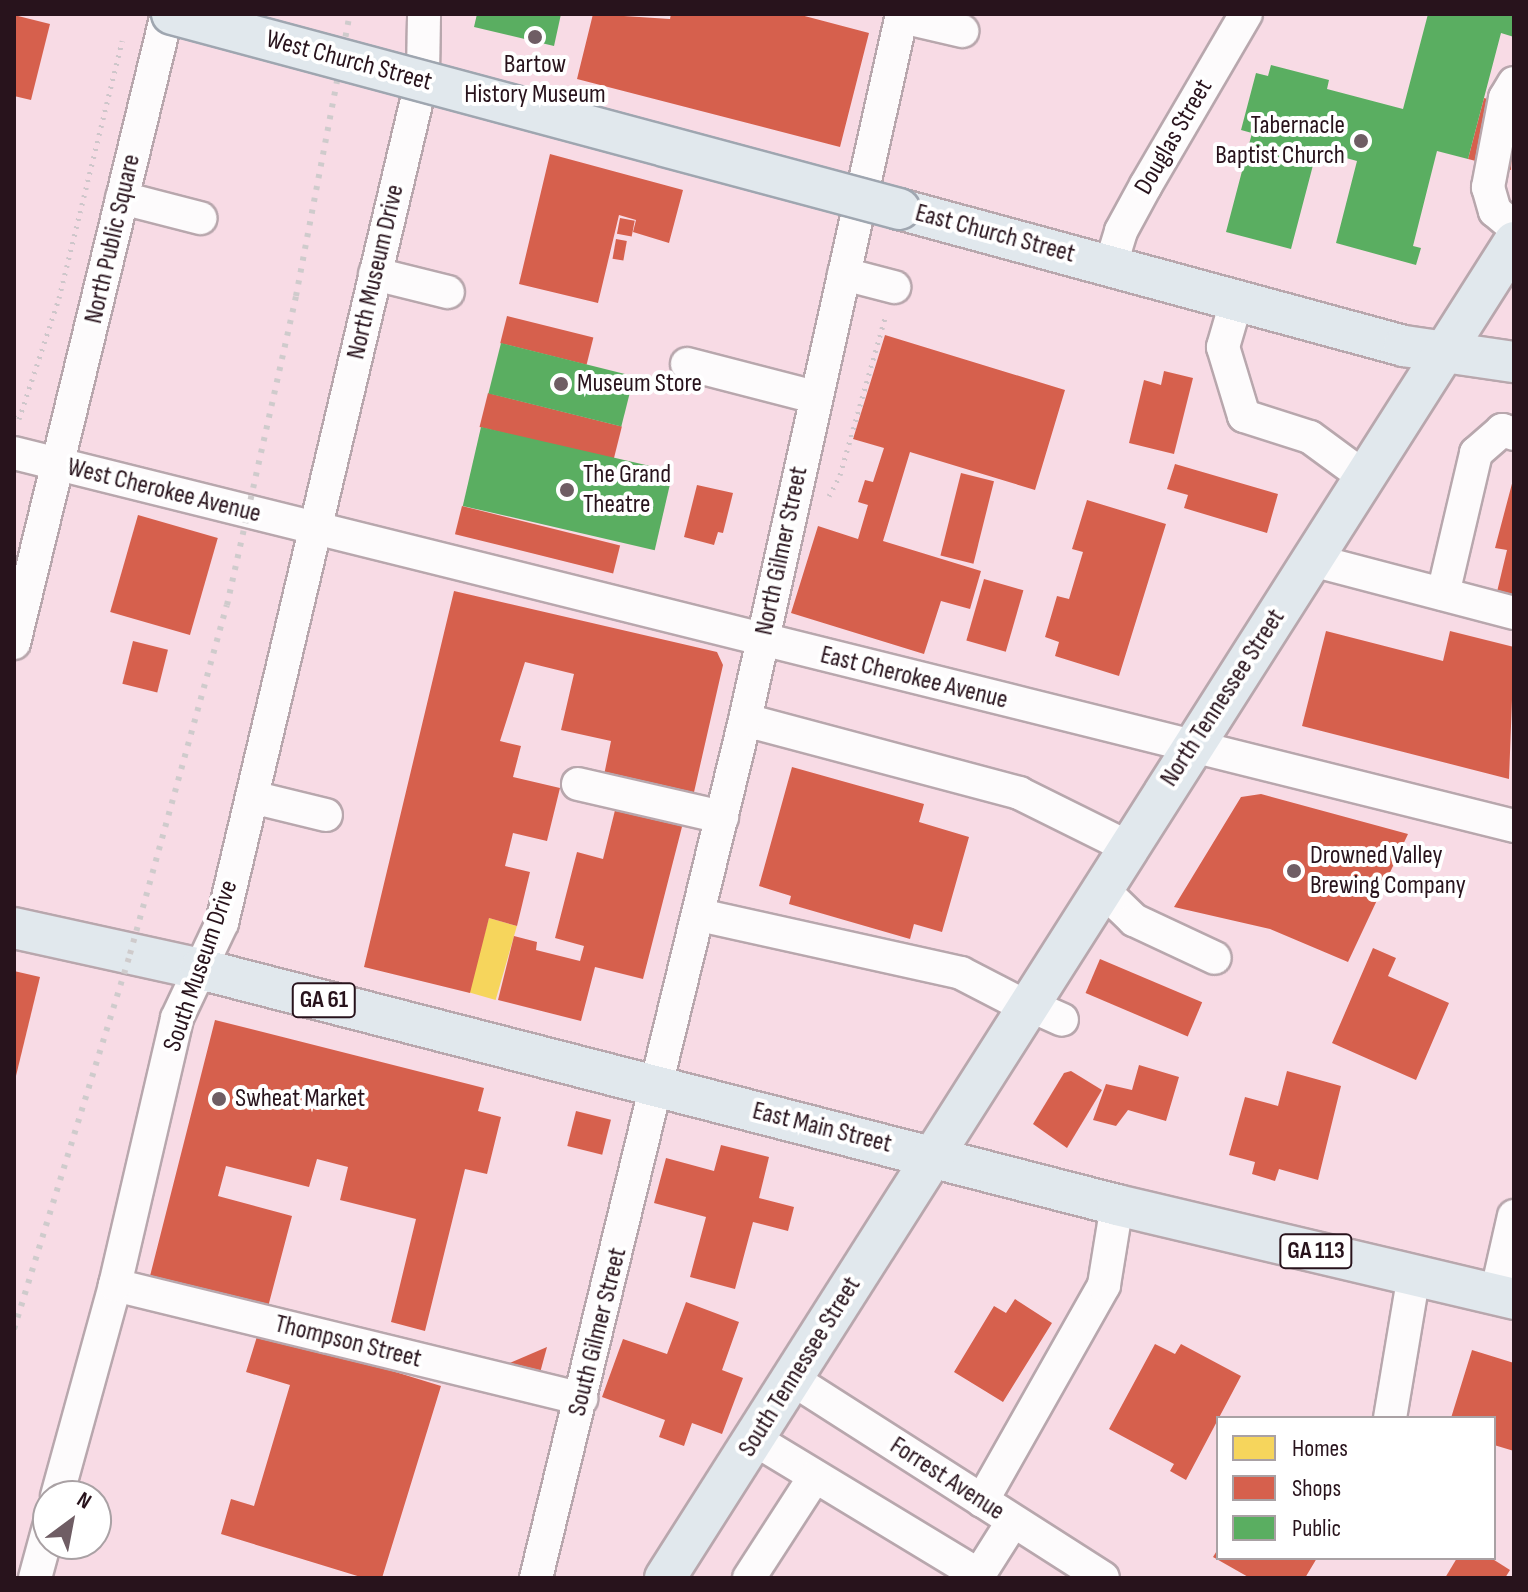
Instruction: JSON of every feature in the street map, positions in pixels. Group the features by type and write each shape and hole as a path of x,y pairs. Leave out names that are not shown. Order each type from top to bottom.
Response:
{"main road":[{"name":"West Church Street","path":"170,14 478,96"},
{"name":"East Church Street","path":"478,96 1111,264 1404,346 1446,349 1514,362"},
{"name":"North Tennessee Street","path":"933,1156 1039,1010 1102,889 1514,242"},
{"name":"East Main Street","path":"14,928 200,969 1117,1205 1505,1297"},
{"name":"South Tennessee Street","path":"665,1578 933,1156"}],"street":[{"name":"North Public Square","path":"14,643 170,14"},
{"path":"199,14 274,24"},
{"name":"North Museum Drive","path":"315,528 423,74 424,14"},
{"name":"Douglas Street","path":"1111,264 1146,185 1246,14"},
{"path":"902,16 962,31"},
{"name":"North Gilmer Street","path":"659,1087 764,639 815,397 902,16"},
{"path":"423,74 862,191"},
{"path":"1514,83 1505,98 1488,187 1495,211 1514,227"},
{"path":"122,198 200,218"},
{"path":"375,274 448,292"},
{"path":"844,274 894,287"},
{"path":"1237,299 1223,347 1244,416 1310,437 1363,476"},
{"path":"687,364 815,397"},
{"path":"1443,594 1476,453 1502,430 1514,434"},
{"name":"West Cherokee Avenue","path":"14,453 315,528"},
{"name":"East Cherokee Avenue","path":"315,528 1514,826"},
{"name":"South Museum Drive","path":"61,1480 115,1285 177,1018 222,923 315,528"},
{"path":"1312,560 1514,613"},
{"path":"745,720 1019,793 1128,847"},
{"path":"578,784 722,817"},
{"path":"252,797 326,815"},
{"path":"1102,889 1134,920 1215,958"},
{"path":"700,915 961,973 1039,1010"},
{"name":"South Gilmer Street","path":"536,1578 659,1087"},
{"path":"982,1501 1104,1285 1117,1205"},
{"path":"1505,1297 1514,1216"},
{"path":"1390,1416 1414,1275"},
{"name":"Thompson Street","path":"115,1285 581,1399"},
{"name":"Forrest Avenue","path":"792,1379 1103,1578"},
{"path":"754,1439 978,1576 1013,1521"},
{"path":"749,1578 815,1476"}],"path":[{"path":"14,417 19,419 59,298 122,41"},
{"path":"826,500 840,475 894,287"}],"shaded area":[{"path":"14,14 1514,14 1514,1578 14,1578"}],"building: Homes":[{"path":"489,918 517,926 496,1000 468,992"}],"building: Shops":[{"path":"593,14 670,19 671,14 797,14 869,33 840,147 577,79"},
{"path":"14,15 50,24 31,100 14,96"},
{"path":"1484,98 1514,106 1511,170 1468,159"},
{"path":"550,154 683,190 669,243 633,232 636,220 619,215 598,303 519,284"},
{"path":"620,218 635,221 632,237 617,234"},
{"path":"616,239 627,241 623,261 613,259"},
{"path":"507,316 593,338 587,365 500,343"},
{"path":"885,335 1065,390 1035,490 910,452 883,541 981,571 970,609 941,601 924,654 791,613 818,526 858,539 868,505 858,502 865,480 873,482 884,448 853,439"},
{"path":"1164,371 1193,378 1174,454 1129,443 1144,380 1161,385"},
{"path":"488,393 622,426 613,460 480,427"},
{"path":"1175,464 1278,494 1267,533 1184,508 1188,495 1167,489"},
{"path":"961,473 994,481 973,564 940,555"},
{"path":"1514,476 1514,600 1496,596 1507,550 1495,548"},
{"path":"697,485 733,493 723,533 718,532 714,545 684,537"},
{"path":"1087,500 1166,524 1119,676 1055,656 1059,642 1045,637 1057,596 1069,599 1083,552 1072,549"},
{"path":"462,506 620,545 613,574 455,534"},
{"path":"138,515 218,538 190,635 110,612"},
{"path":"984,579 1023,590 1006,652 966,641"},
{"path":"454,591 717,652 723,665 692,801 603,780 611,741 561,730 574,674 525,662 500,741 521,746 513,777 560,788 547,841 513,833 505,866 530,872 517,926 489,918 470,993 364,967"},
{"path":"1326,631 1443,661 1450,631 1514,647 1509,779 1302,726"},
{"path":"133,641 168,650 157,692 122,684"},
{"path":"792,767 924,804 919,822 969,837 942,932 914,924 910,939 789,904 791,896 759,886"},
{"name":"Drowned Valley Brewing Company","path":"1261,794 1408,834 1348,962 1270,929 1174,907 1241,797"},
{"path":"617,802 684,819 643,979 595,967 581,1021 498,1000 514,936 537,942 536,950 580,961 584,946 555,938 577,852 603,859"},
{"path":"1373,948 1396,958 1388,976 1449,1003 1416,1080 1332,1043"},
{"path":"1100,959 1202,1002 1188,1036 1086,993"},
{"path":"14,971 40,977 15,1080 14,1080"},
{"path":"215,1020 484,1088 478,1111 501,1117 487,1174 465,1169 425,1331 391,1322 416,1219 340,1200 348,1167 317,1159 309,1187 226,1166 218,1196 292,1216 268,1307 150,1276"},
{"path":"1139,1065 1179,1077 1166,1121 1128,1110 1116,1126 1093,1120 1106,1084 1132,1090"},
{"path":"1071,1071 1102,1090 1067,1148 1033,1124 1064,1073"},
{"path":"1287,1071 1341,1086 1318,1180 1279,1169 1275,1181 1252,1174 1255,1162 1229,1155 1245,1097 1278,1106"},
{"path":"576,1111 611,1120 602,1155 567,1146"},
{"path":"721,1145 769,1157 759,1198 794,1207 788,1231 753,1222 735,1289 690,1277 706,1217 654,1203 666,1158 714,1171"},
{"path":"1015,1299 1052,1323 1003,1402 954,1372 994,1306 1006,1313"},
{"path":"686,1302 739,1322 722,1370 743,1378 722,1434 692,1423 684,1446 659,1437 665,1420 602,1397 623,1339 667,1354"},
{"path":"259,1330 441,1386 382,1578 364,1578 221,1534 231,1499 254,1506 290,1385 246,1372"},
{"path":"1155,1344 1175,1354 1181,1344 1241,1376 1220,1416 1216,1416 1216,1423 1186,1480 1170,1471 1174,1464 1109,1429"},
{"path":"547,1347 537,1384 503,1366"},
{"path":"1472,1350 1514,1363 1514,1451 1496,1446 1496,1416 1452,1416"},
{"path":"1218,1560 1316,1560 1305,1578 1250,1578"},
{"path":"1456,1560 1494,1560 1510,1570 1505,1578 1445,1578"}],"building: Public":[{"name":"Bartow History Museum","path":"477,14 561,14 554,46 474,27"},
{"name":"Tabernacle Baptist Church","path":"1428,14 1514,14 1514,37 1501,33 1468,159 1437,151 1413,246 1421,248 1416,265 1336,243 1357,161 1317,150 1291,249 1226,232 1252,133 1241,130 1256,73 1268,76 1271,65 1329,80 1327,89 1403,109"},
{"name":"Museum Store","path":"501,343 634,376 621,427 488,393"},
{"name":"The Grand Theatre","path":"481,427 673,471 655,550 463,506"}],"railway":[{"path":"14,1329 130,954 227,605 296,296 350,14"}],"place":[{"name":"Bartow History Museum","path":"535,37"},
{"name":"Tabernacle Baptist Church","path":"1361,141"},
{"name":"Museum Store","path":"561,384"},
{"name":"The Grand Theatre","path":"567,490"},
{"name":"Drowned Valley Brewing Company","path":"1294,871"},
{"name":"Swheat Market","path":"219,1099"}]}
